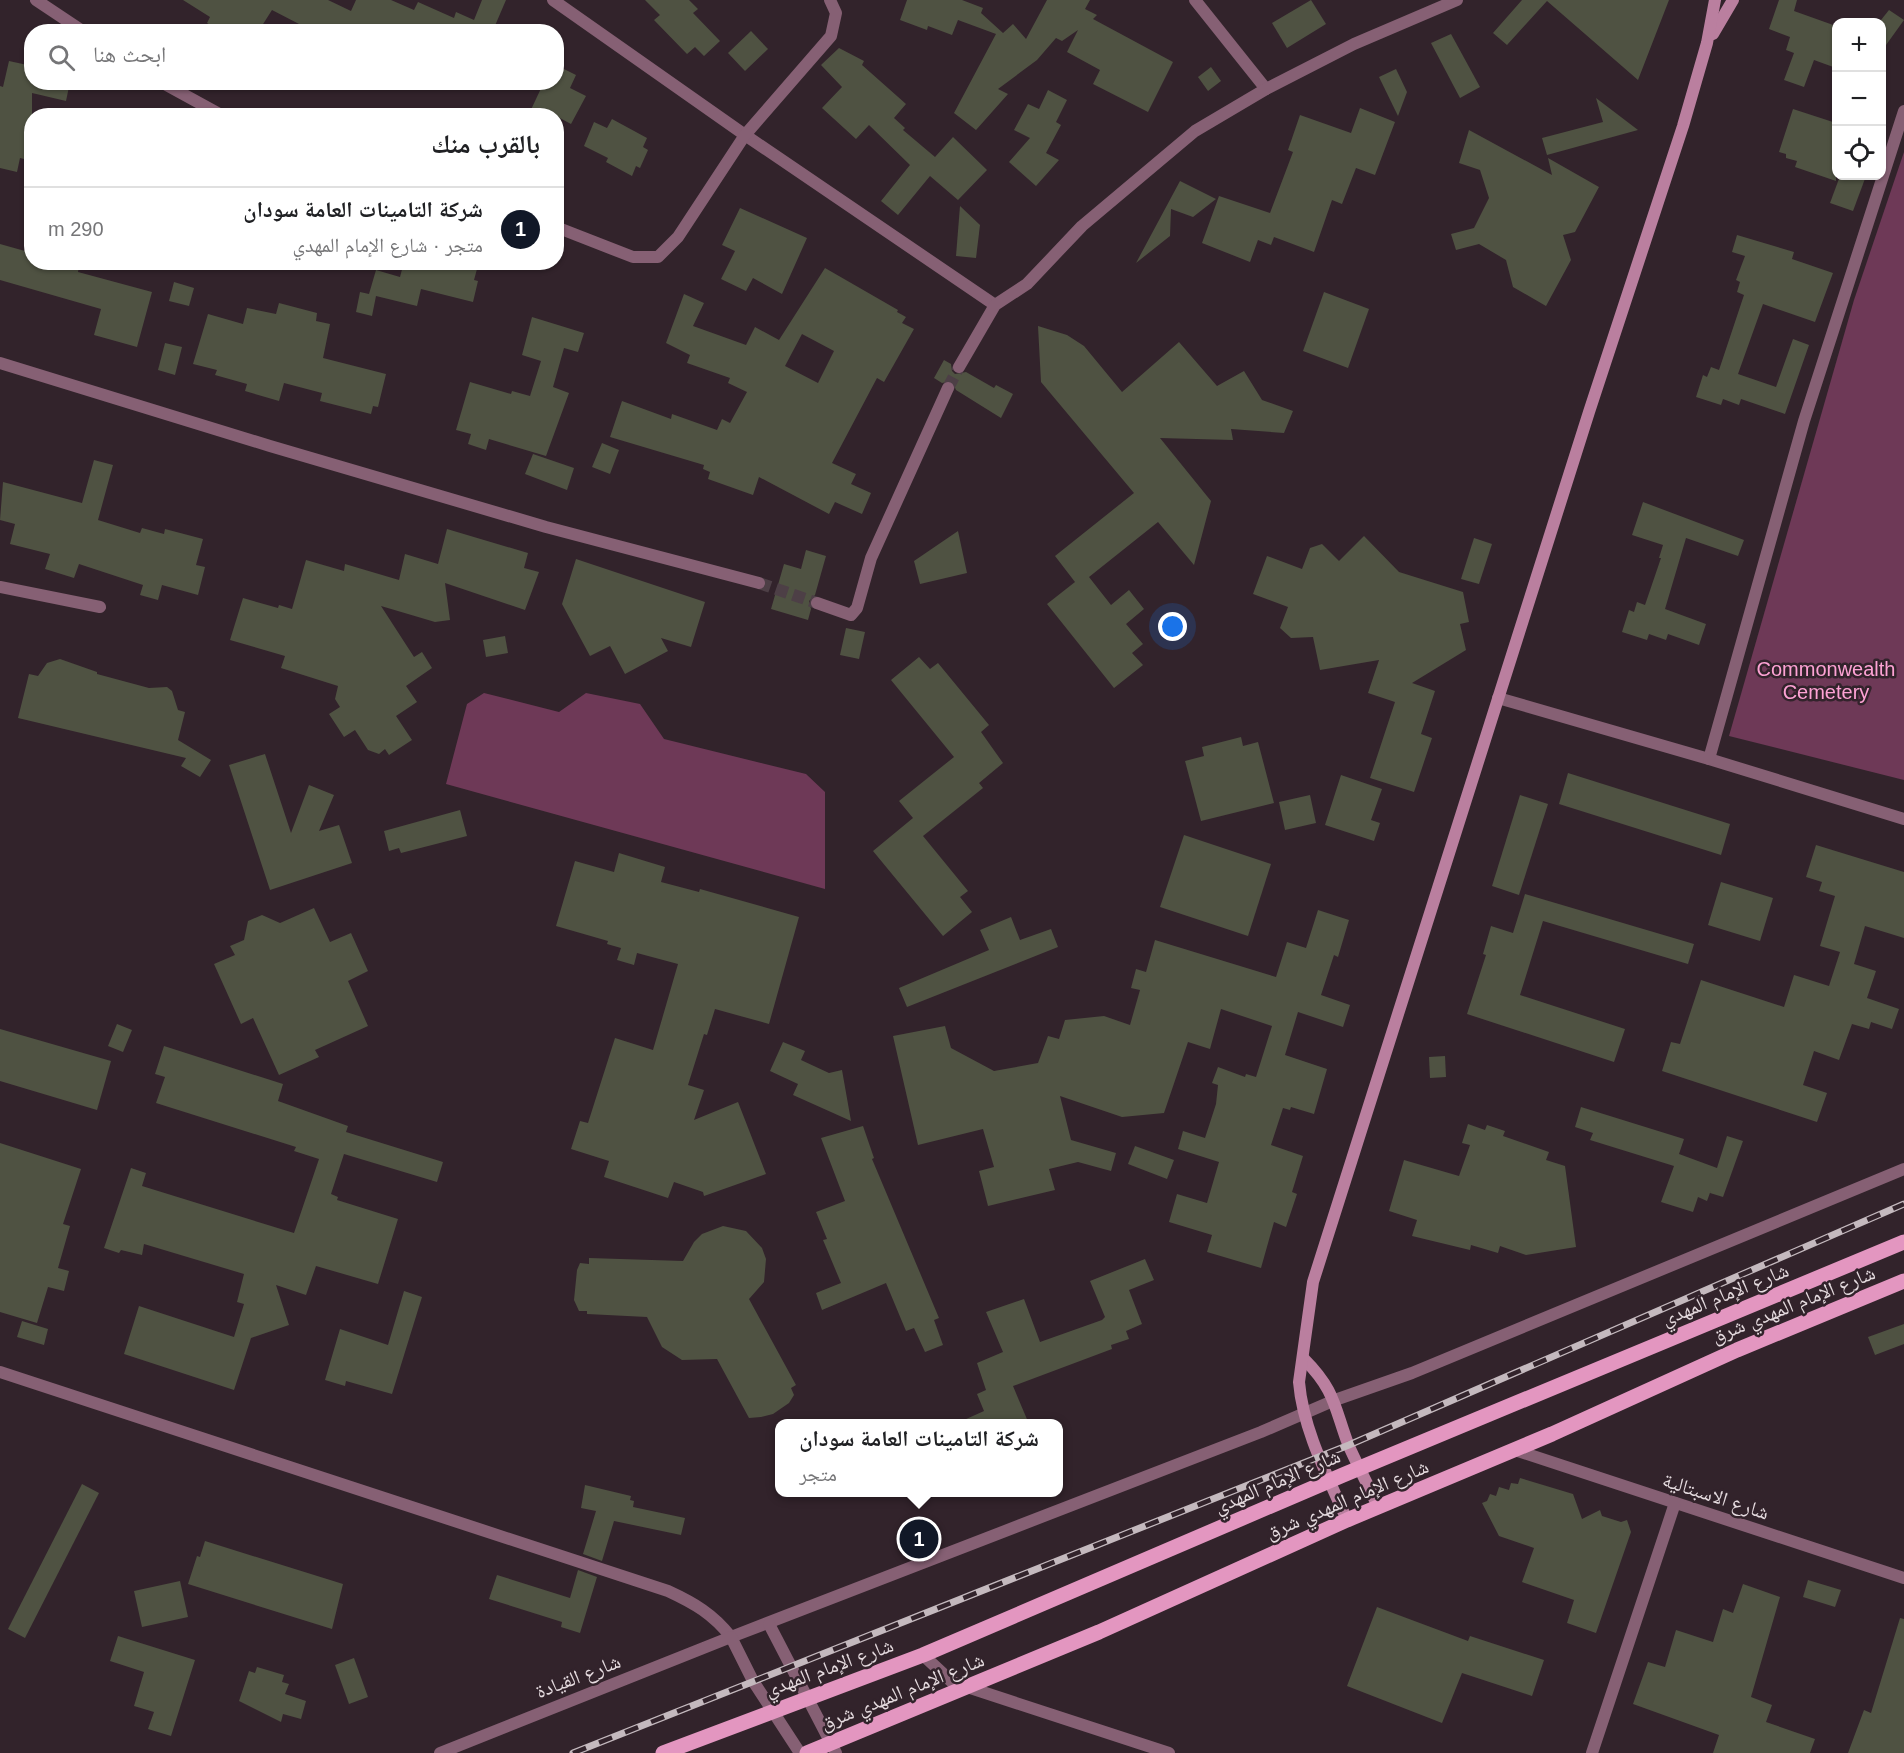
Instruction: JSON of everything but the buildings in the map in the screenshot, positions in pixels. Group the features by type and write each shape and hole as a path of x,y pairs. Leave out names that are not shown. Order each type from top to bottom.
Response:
{"main road":[{"path":"1347,1520 1304,1412 1299,1382 1313,1282 1498,698 1683,126 1707,43 1715,0"},
{"path":"1707,43 1732,0"},
{"name":"شارع الإمام المهدي","path":"663,1753 923,1655 1330,1480 1904,1242"},
{"name":"شارع الإمام المهدي شرق","path":"807,1753 834,1748 1347,1520 1515,1450 1717,1358 1904,1281"},
{"path":"1304,1359 1320,1376 1335,1400 1349,1445 1378,1507"}],"street":[{"path":"36,0 72,24"},
{"path":"553,0 745,135 995,305"},
{"path":"564,230 633,256 658,257 678,237 745,135 831,36 836,13 830,0"},
{"path":"1195,0 1266,89"},
{"path":"959,367 995,305 1028,284 1082,226 1195,131 1266,89 1354,44 1457,0"},
{"path":"176,90 208,108"},
{"path":"1709,759 1804,421 1904,111"},
{"path":"0,363 523,520 759,583"},
{"path":"817,603 851,615 857,608 871,558 948,388"},
{"path":"0,587 100,607"},
{"path":"1498,698 1709,759 1904,819"},
{"name":"شارع القيادة","path":"440,1753 731,1637 1261,1432 1304,1412 1412,1373 1904,1169"},
{"path":"0,1372 668,1591 699,1606 717,1619 731,1637 753,1681 800,1753"},
{"name":"شارع الاسبتالية","path":"1515,1450 1904,1578"},
{"path":"1592,1753 1675,1503"},
{"path":"769,1624 834,1748"},
{"path":"923,1655 952,1682 967,1688 1169,1753"}],"green space":[{"name":"Commonwealth Cemetery","path":"1904,152 1904,780 1729,736 1854,300"},
{"path":"484,693 559,712 586,693 640,704 664,739 806,774 825,792 825,889 446,784 467,704"}],"tunnel":[{"path":"948,388 959,367"},
{"path":"759,583 817,603"}],"railway":[{"path":"573,1753 1349,1445 1904,1204"}],"place":[{"name":"شركة التامينات العامة سودان","path":"919,1539"}]}
